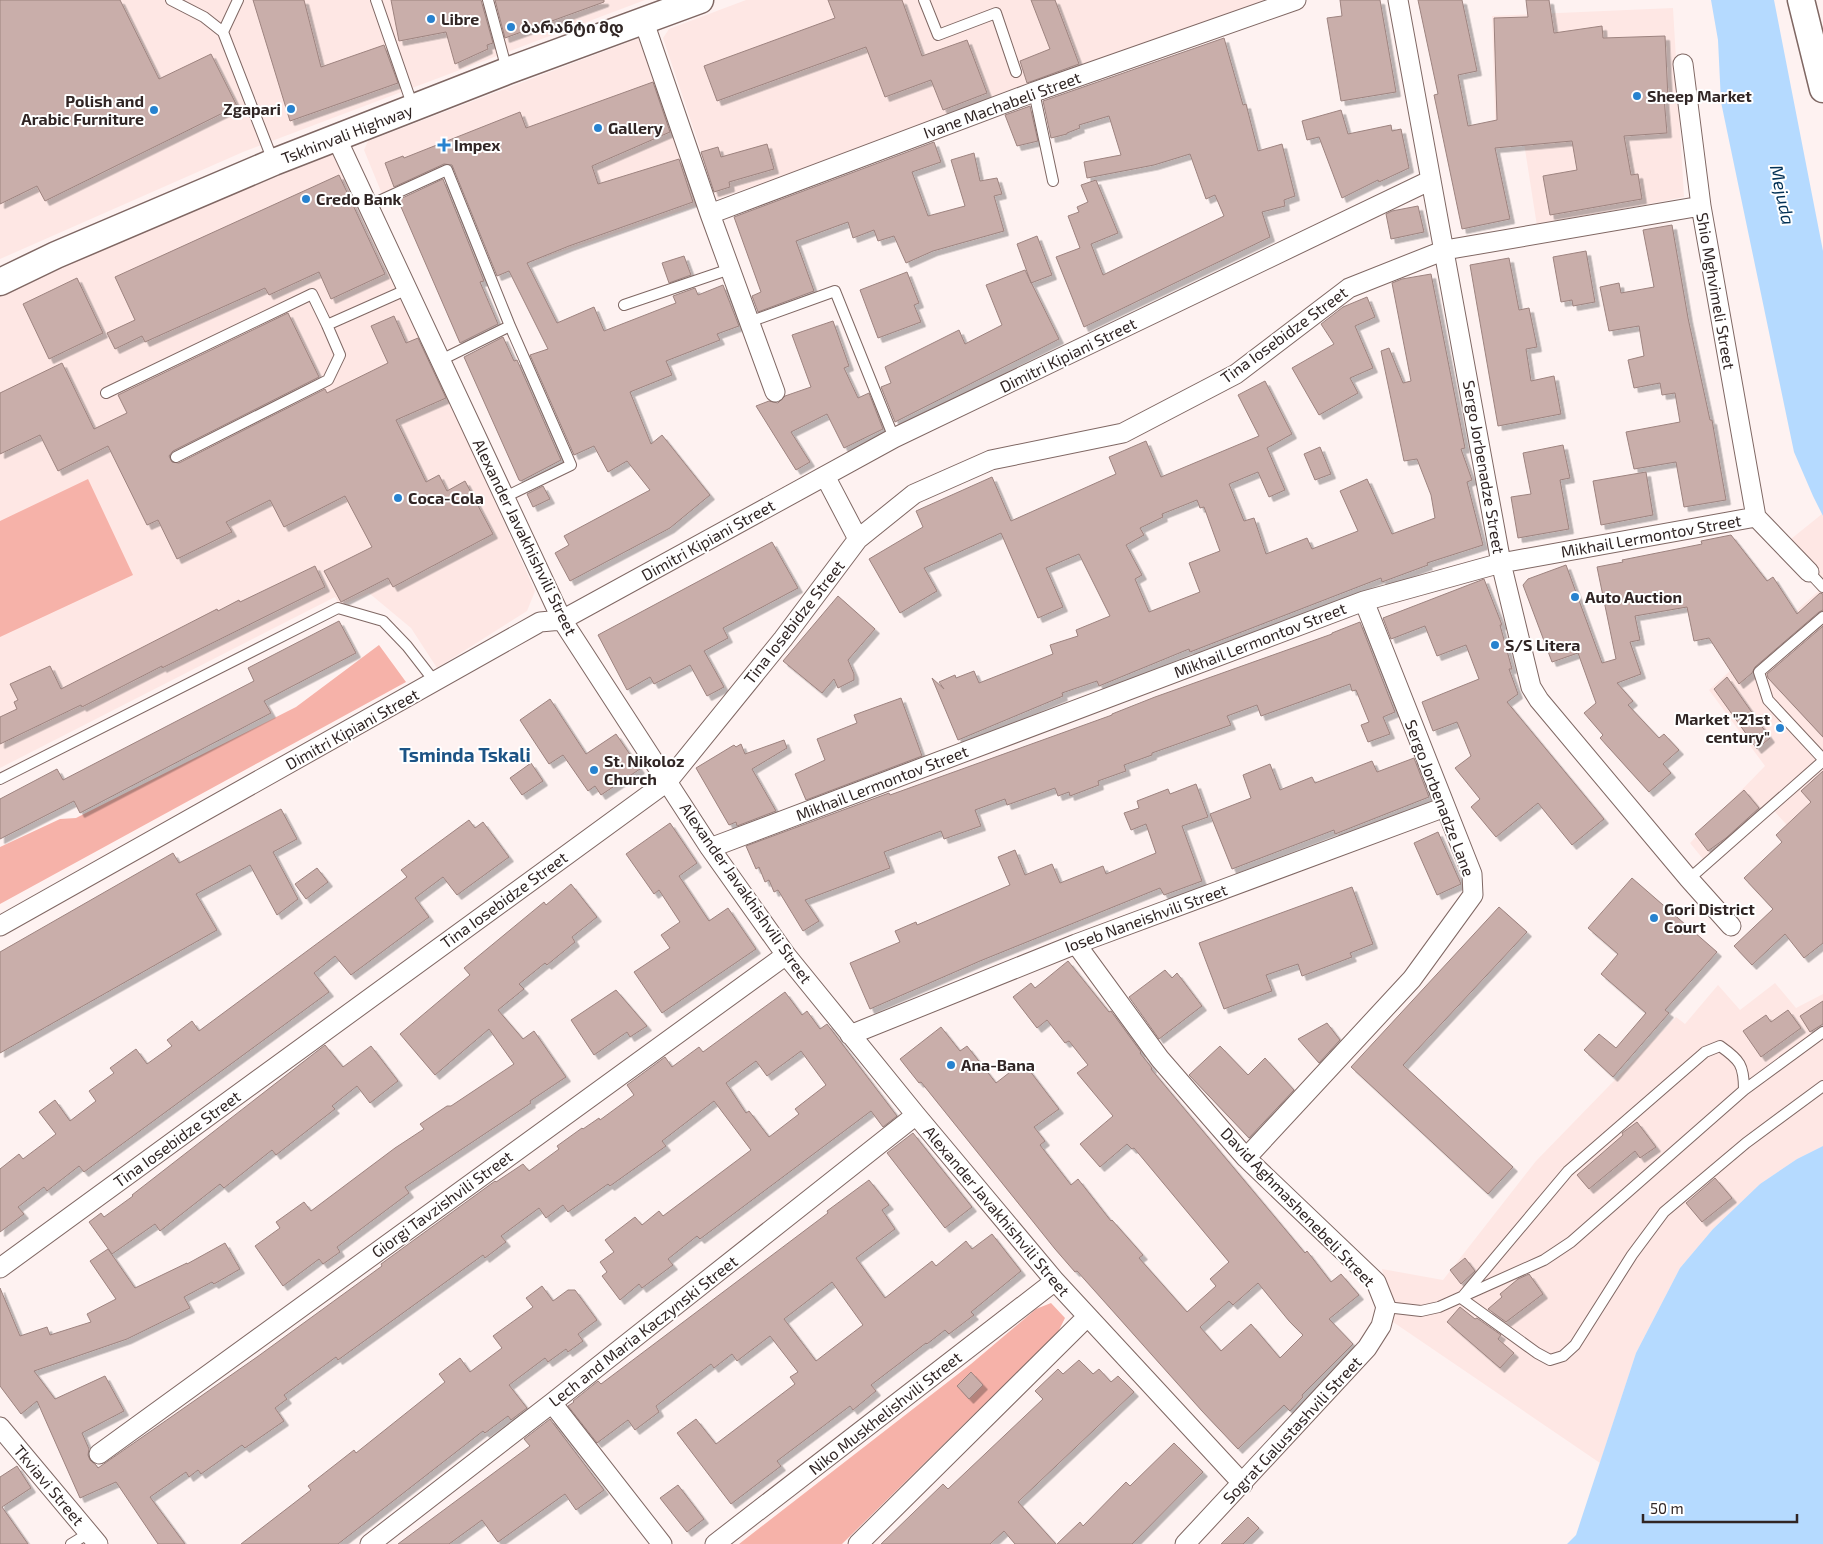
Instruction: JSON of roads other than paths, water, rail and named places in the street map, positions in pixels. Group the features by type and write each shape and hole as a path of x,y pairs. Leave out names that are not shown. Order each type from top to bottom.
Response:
{"main road":[{"name":"Tskhinvali Highway","path":"0,282 56,255 274,162 507,71 700,0"},
{"path":"1801,0 1823,89"}],"street":[{"name":"Ivane Machabeli Street","path":"710,214 1034,92 1296,0"},
{"name":"Sergo Jorbenadze Street","path":"1398,0 1501,563 1532,687 1539,700 1689,879 1731,926"},
{"path":"644,22 710,214 775,392"},
{"name":"Shio Mghvimeli Street","path":"1683,64 1701,206 1756,518"},
{"name":"Alexander Javakhishvili Street","path":"336,138 562,620 710,848 786,955 916,1115 1055,1281 1243,1484"},
{"name":"Dimitri Kipiani Street","path":"0,926 540,622 562,620 894,438 1431,180"},
{"name":"Tina Iosebidze Street","path":"0,1268 668,781 783,639 858,539 914,494 991,460 1123,432 1236,374 1349,288 1445,250 1701,206"},
{"path":"825,476 858,539"},
{"name":"Mikhail Lermontov Street","path":"710,848 1364,601 1501,563 1756,518 1809,572"},
{"name":"Sergo Jorbenadze Lane","path":"1246,1158 1412,979 1473,895 1472,874 1364,601"},
{"name":"Ioseb Naneishvili Street","path":"850,1035 1076,944 1445,807"},
{"name":"David Aghmashenebeli Street","path":"1076,944 1160,1059 1246,1158 1376,1282 1386,1307"},
{"name":"Giorgi Tavzishvili Street","path":"99,1454 786,955"},
{"name":"Lech and Maria Kaczynski Street","path":"370,1544 552,1403 916,1115"},
{"name":"Niko Muskhelishvili Street","path":"714,1544 1055,1281"},
{"name":"Sograt Galustashvili Street","path":"1184,1544 1243,1484 1367,1348 1381,1326 1386,1307"},
{"path":"858,1544 1087,1316"},
{"path":"552,1403 662,1544"},
{"name":"Tkviavi Street","path":"0,1427 93,1538"}],"lane":[{"path":"171,0 204,17 223,32 274,162"},
{"path":"223,32 238,0"},
{"path":"376,0 413,108"},
{"path":"488,0 507,71"},
{"path":"924,0 938,36 996,13 1016,72"},
{"path":"1034,92 1053,181"},
{"path":"368,206 447,170 510,326 571,465 505,497"},
{"path":"624,305 730,269"},
{"path":"327,325 408,289"},
{"path":"749,322 835,292 894,438"},
{"path":"106,393 312,294 340,355 328,380 176,457"},
{"path":"441,360 510,326"},
{"path":"1809,572 1823,587"},
{"path":"0,780 338,608 383,621 407,646 435,682"},
{"path":"1689,879 1823,760 1768,700 1759,672 1823,617"},
{"path":"1386,1307 1421,1311 1439,1307 1544,1260 1571,1242 1744,1090 1823,1032"},
{"path":"1461,1298 1568,1171 1705,1052 1720,1046 1735,1056 1744,1072 1744,1090"},
{"path":"1461,1298 1537,1353 1550,1360 1563,1356 1575,1345 1632,1255 1664,1212 1746,1143 1823,1086"},
{"path":"71,1544 93,1538"}],"water":[{"name":"Mejuda","path":"1711,0 1774,0 1823,251 1823,516 1794,452 1721,102 1718,40"},
{"path":"1823,1146 1823,1544 1567,1544 1576,1535 1636,1353 1680,1268 1713,1229 1760,1184 1797,1159"}],"place":[{"name":"Libre","path":"431,19"},
{"name":"ბარანტი მდ","path":"511,27"},
{"name":"Sheep Market","path":"1637,96"},
{"name":"Zgapari","path":"291,109"},
{"name":"Polish and Arabic Furniture","path":"154,110"},
{"name":"Gallery","path":"598,128"},
{"name":"Impex","path":"444,145"},
{"name":"Credo Bank","path":"306,199"},
{"name":"Coca-Cola","path":"398,498"},
{"name":"Auto Auction","path":"1575,597"},
{"name":"S/S Litera","path":"1495,645"},
{"name":"Market \"21st century\"","path":"1780,728"},
{"name":"St. Nikoloz Church","path":"594,770"},
{"name":"Gori District Court","path":"1654,918"},
{"name":"Ana-Bana","path":"951,1065"}],"district":[{"name":"Tsminda Tskali","path":"465,755"}]}
